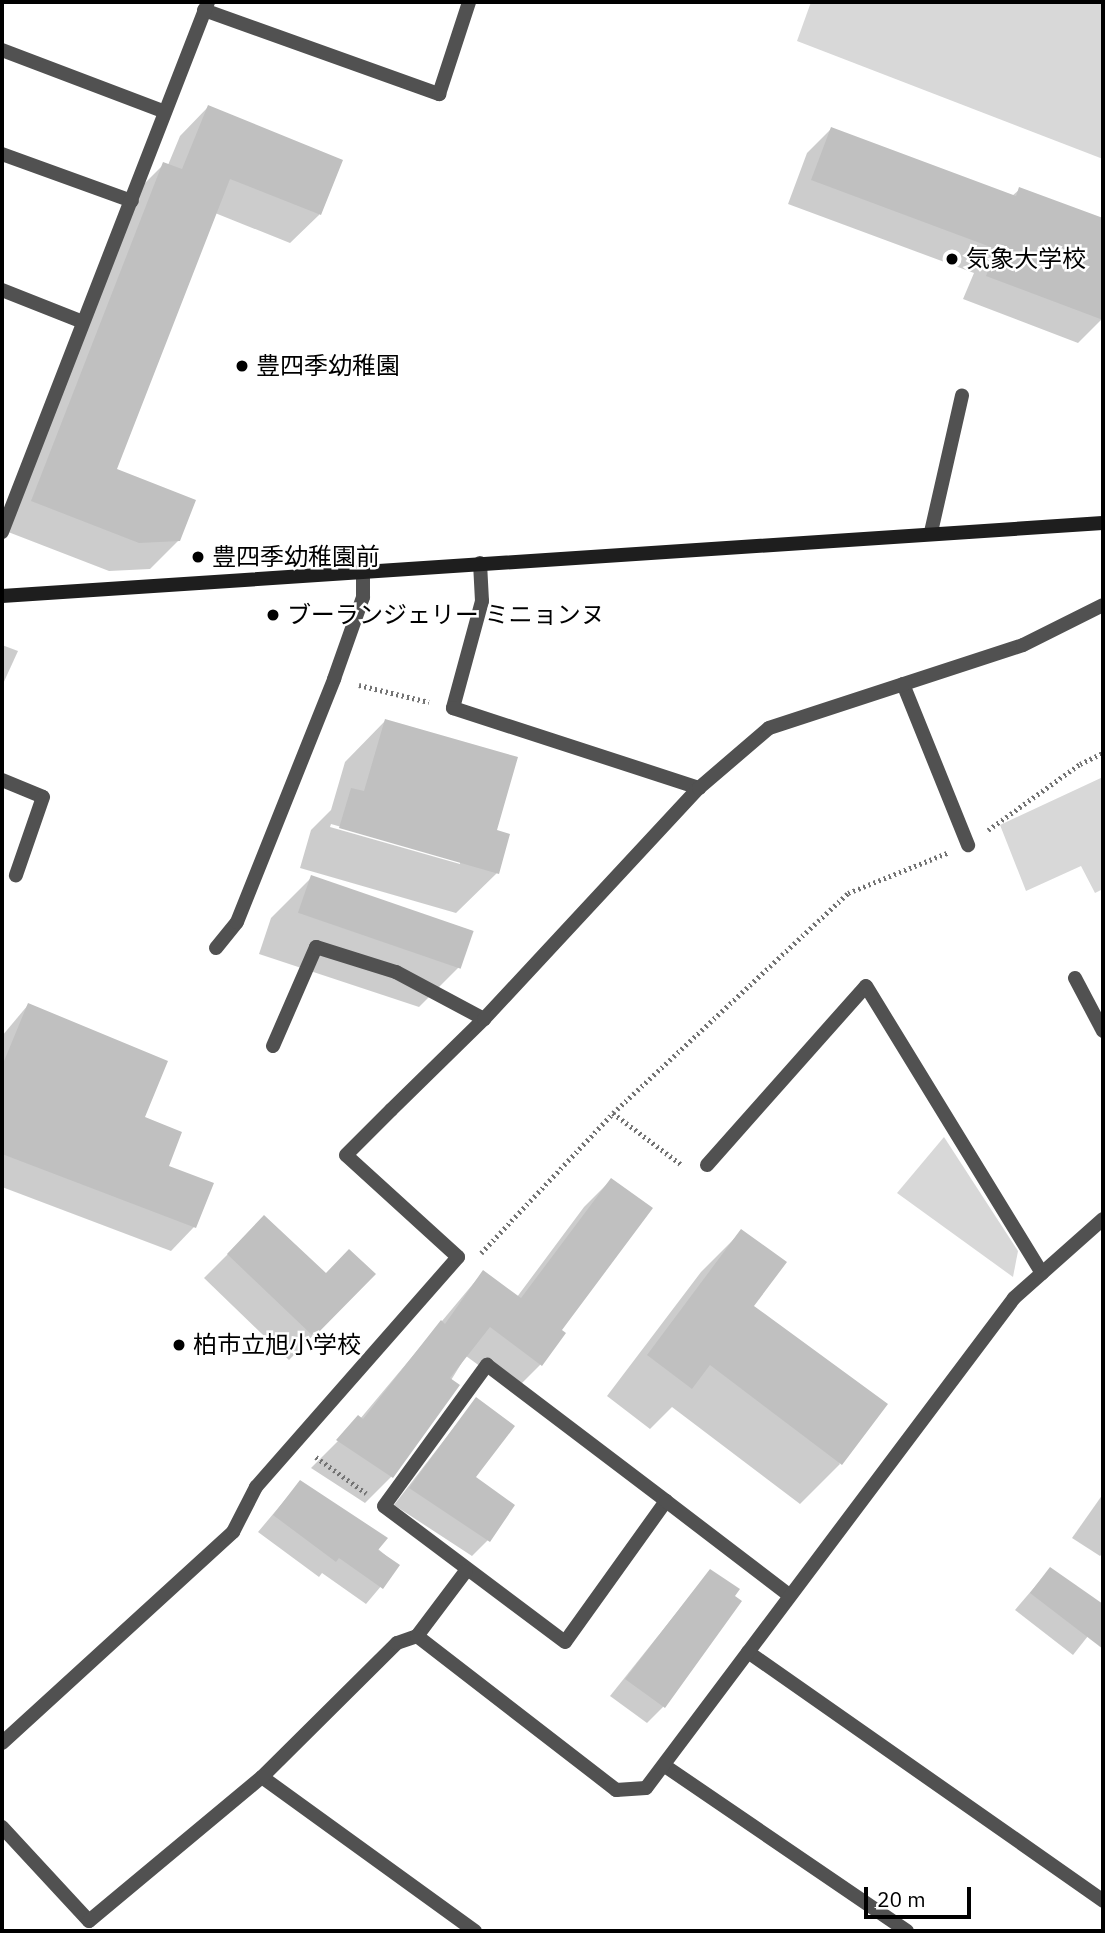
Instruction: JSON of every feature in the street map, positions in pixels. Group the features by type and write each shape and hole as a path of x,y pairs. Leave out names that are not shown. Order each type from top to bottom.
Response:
{"street":[{"path":"2,532 206,6 439,94 469,2"},
{"path":"2,50 165,112"},
{"path":"2,153 132,201"},
{"path":"2,290 83,322"},
{"path":"931,532 962,395"},
{"path":"2,596 931,532 1103,523"},
{"path":"480,563 482,601 453,708 699,788"},
{"path":"216,948 237,922 334,679 363,597 363,571"},
{"path":"2,1743 233,1532 256,1488 458,1257 346,1155 484,1019 699,788 769,728 1023,645 1103,605"},
{"path":"903,684 968,845"},
{"path":"2,780 43,796 16,875"},
{"path":"273,1046 316,947 396,972 484,1019"},
{"path":"1074,978 1103,1031"},
{"path":"707,1165 866,986 1042,1273"},
{"path":"417,1636 616,1790 646,1788 1014,1298 1103,1219"},
{"path":"666,1501 565,1642 466,1571 384,1506 487,1365 666,1501 789,1595"},
{"path":"2,1827 89,1921 262,1777 397,1643 417,1636 466,1571"},
{"path":"748,1652 1103,1901"},
{"path":"664,1766 907,1931"},
{"path":"262,1777 475,1931"}],"path":[{"path":"334,679 453,708"},
{"path":"458,1257 481,1254 613,1113 848,893 968,845 1080,764 1103,753"},
{"path":"613,1113 684,1166 707,1165"},
{"path":"295,1443 384,1506"}],"shaded area":[{"path":"811,2 1103,2 1103,159 797,41"},
{"path":"1103,777 1103,889 1095,893 1081,866 1026,891 1000,825"},
{"path":"944,1137 1018,1251 1013,1277 897,1193"}],"building":[{"path":"208,105 343,160 321,215 230,179 117,469 196,500 180,541 139,543 31,501 163,162 182,169"},
{"path":"831,127 1016,196 1019,187 1103,218 1103,320 986,276 996,249 811,180"},
{"path":"385,719 518,757 497,830 510,834 499,874 339,828 351,788 364,791"},
{"path":"311,875 474,931 461,969 298,913"},
{"path":"28,1003 168,1061 145,1117 182,1132 169,1166 214,1183 196,1228 2,1154 2,1066"},
{"path":"611,1178 653,1208 562,1330 566,1333 542,1366 490,1327 450,1378 460,1385 393,1478 336,1440 358,1415 363,1419 441,1320 445,1324 483,1270 521,1298"},
{"path":"264,1215 326,1273 349,1249 376,1274 314,1337 227,1254"},
{"path":"741,1229 787,1262 754,1306 888,1404 842,1465 710,1365 692,1389 647,1355"},
{"path":"476,1397 515,1426 476,1477 515,1505 490,1542 409,1488"},
{"path":"300,1480 388,1538 378,1550 400,1565 383,1589 339,1558 336,1562 273,1515"},
{"path":"1050,1567 1103,1604 1103,1649 1030,1593"},
{"path":"710,1569 740,1589 735,1596 742,1601 665,1708 625,1679"}],"place":[{"name":"気象大学校","path":"952,259"},
{"name":"豊四季幼稚園","path":"242,366"},
{"name":"豊四季幼稚園前","path":"198,557"},
{"name":"ブーランジェリー ミニョンヌ","path":"273,615"},
{"name":"柏市立旭小学校","path":"179,1345"}]}
